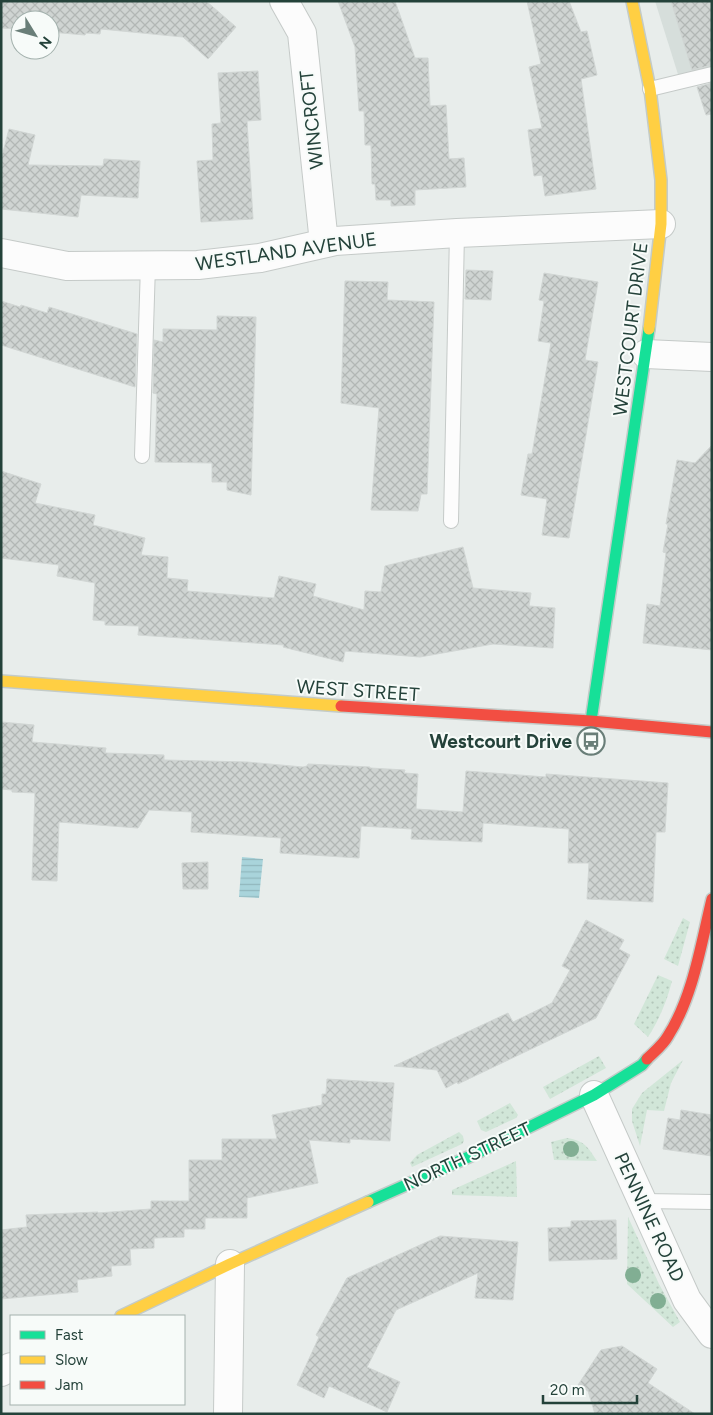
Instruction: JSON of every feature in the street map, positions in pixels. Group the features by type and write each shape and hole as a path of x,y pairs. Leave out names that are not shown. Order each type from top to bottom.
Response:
{"street":[{"name":"WINCROFT","path":"284,1 302,34 324,243"},
{"name":"WESTCOURT DRIVE","path":"591,721 646,354 661,224 661,180 650,90 632,1"},
{"name":"WESTLAND AVENUE","path":"1,253 67,266 198,265 260,258 324,243 456,233 661,224"},
{"path":"646,354 712,357"},
{"name":"WEST STREET","path":"1,681 378,709 591,721 712,732"},
{"name":"NORTH STREET","path":"123,1315 230,1264 473,1155 594,1095 642,1065 667,1038 682,1011 712,899"},
{"name":"PENNINE ROAD","path":"594,1095 688,1300 712,1334"},
{"path":"228,1414 230,1264"}],"lane":[{"path":"650,90 712,74"},
{"path":"451,521 456,233"},
{"path":"142,456 148,265"},
{"path":"643,1200 712,1202"}],"shaded area":[{"path":"655,1 712,1 712,78 681,84"}],"green space":[{"path":"683,918 690,922 678,966 664,959"},
{"path":"658,975 672,981 656,1024 648,1037 634,1024"},
{"path":"599,1056 606,1068 550,1099 543,1087"},
{"path":"683,1060 671,1083 664,1111 647,1110 640,1146 632,1121 632,1109 642,1093"},
{"path":"510,1103 518,1115 516,1118 486,1132 481,1130 477,1121"},
{"path":"459,1132 463,1136 464,1141 462,1144 412,1167 410,1163 417,1155"},
{"path":"567,1138 585,1145 597,1161 554,1160 551,1142"},
{"path":"516,1161 517,1197 452,1195 452,1190"},
{"path":"628,1217 659,1284 680,1322 673,1327 627,1284"}],"water":[{"path":"242,857 263,859 259,898 239,897"}],"building":[{"path":"1,1 206,1 236,27 208,59 183,37 101,29 100,34 60,33 60,10 10,10 10,28 1,28"},
{"path":"338,1 395,1 415,58 428,58 430,106 446,105 449,159 464,158 466,187 415,190 415,205 391,206 391,200 376,200 375,184 372,184 371,145 365,145 364,111 359,111 355,47"},
{"path":"527,1 569,1 581,32 587,31 597,75 581,79 596,189 545,196 542,175 534,176 528,130 542,128 529,67 541,64"},
{"path":"671,1 712,1 712,65 692,70"},
{"path":"258,71 261,120 247,121 253,219 201,222 197,161 213,160 212,124 221,123 218,73"},
{"path":"712,83 712,114 706,115 697,87"},
{"path":"9,129 35,135 28,165 103,166 104,159 140,161 138,198 81,195 78,217 1,209 1,160"},
{"path":"466,270 493,271 491,300 465,299"},
{"path":"544,273 598,282 585,360 598,362 569,538 542,535 547,499 521,495 528,454 532,454 551,343 538,341 544,301 539,300"},
{"path":"345,281 388,282 387,300 434,302 427,494 421,494 418,511 371,510 379,408 341,403"},
{"path":"1,301 47,313 49,307 137,334 135,387 1,345"},
{"path":"217,316 256,317 251,495 227,490 227,482 212,482 212,463 155,462 157,394 153,393 154,340 163,342 163,329 217,330"},
{"path":"712,445 712,650 643,643 647,604 660,606 666,553 663,552 668,524 666,524 677,460 695,463"},
{"path":"1,471 41,484 35,503 95,515 93,525 145,538 141,555 168,557 167,578 188,580 187,591 274,598 279,576 316,584 313,596 364,610 365,591 381,592 385,566 463,547 473,588 531,593 529,606 555,608 553,648 493,644 420,657 345,651 343,662 283,647 284,645 138,635 139,626 105,625 105,621 93,620 95,583 57,576 59,565 1,558"},
{"path":"1,722 34,725 32,742 106,748 105,753 164,755 164,760 247,762 303,767 308,764 405,770 404,773 418,774 416,809 463,812 466,771 546,777 546,774 668,783 665,832 656,832 653,902 587,899 589,863 568,863 569,829 483,823 482,842 411,839 412,829 361,826 359,858 280,853 281,838 191,832 192,812 149,810 138,828 59,822 57,881 32,880 35,793 12,792 12,790 1,789"},
{"path":"208,862 208,889 183,889 182,863"},
{"path":"586,920 624,940 619,949 630,955 596,1018 446,1088 437,1070 394,1066 508,1013 513,1022 552,1003 570,970 562,966"},
{"path":"327,1079 394,1083 390,1141 350,1139 350,1143 309,1140 318,1183 247,1198 247,1218 205,1218 205,1229 184,1229 184,1237 154,1238 154,1248 130,1249 131,1265 111,1266 112,1276 77,1280 78,1292 1,1299 1,1230 27,1227 26,1215 151,1209 151,1201 189,1201 189,1160 222,1160 222,1139 277,1139 272,1115 322,1105 322,1094 326,1094"},
{"path":"681,1110 712,1115 712,1156 663,1149 668,1118 680,1120"},
{"path":"616,1220 617,1259 549,1261 548,1228 571,1227 571,1221"},
{"path":"440,1236 518,1242 513,1300 475,1298 478,1273 396,1310 367,1367 400,1382 387,1412 329,1386 324,1398 297,1385 319,1337 316,1335 347,1278"},
{"path":"622,1346 657,1369 648,1383 695,1414 595,1414 588,1391 578,1385 601,1350"}],"traffic: fast":[{"path":"591,721 649,329"},
{"path":"368,1202 473,1155 594,1095 642,1065 647,1059"}],"traffic: slow":[{"path":"632,1 650,89 661,180 661,224 649,329"},
{"path":"1,681 341,706"},
{"path":"123,1315 230,1264 368,1202"}],"traffic: jam":[{"path":"341,706 591,721 712,732"},
{"path":"647,1059 666,1039 677,1021 684,1004 695,970 712,899"}],"place":[{"name":"Westcourt Drive","path":"591,741"}]}
